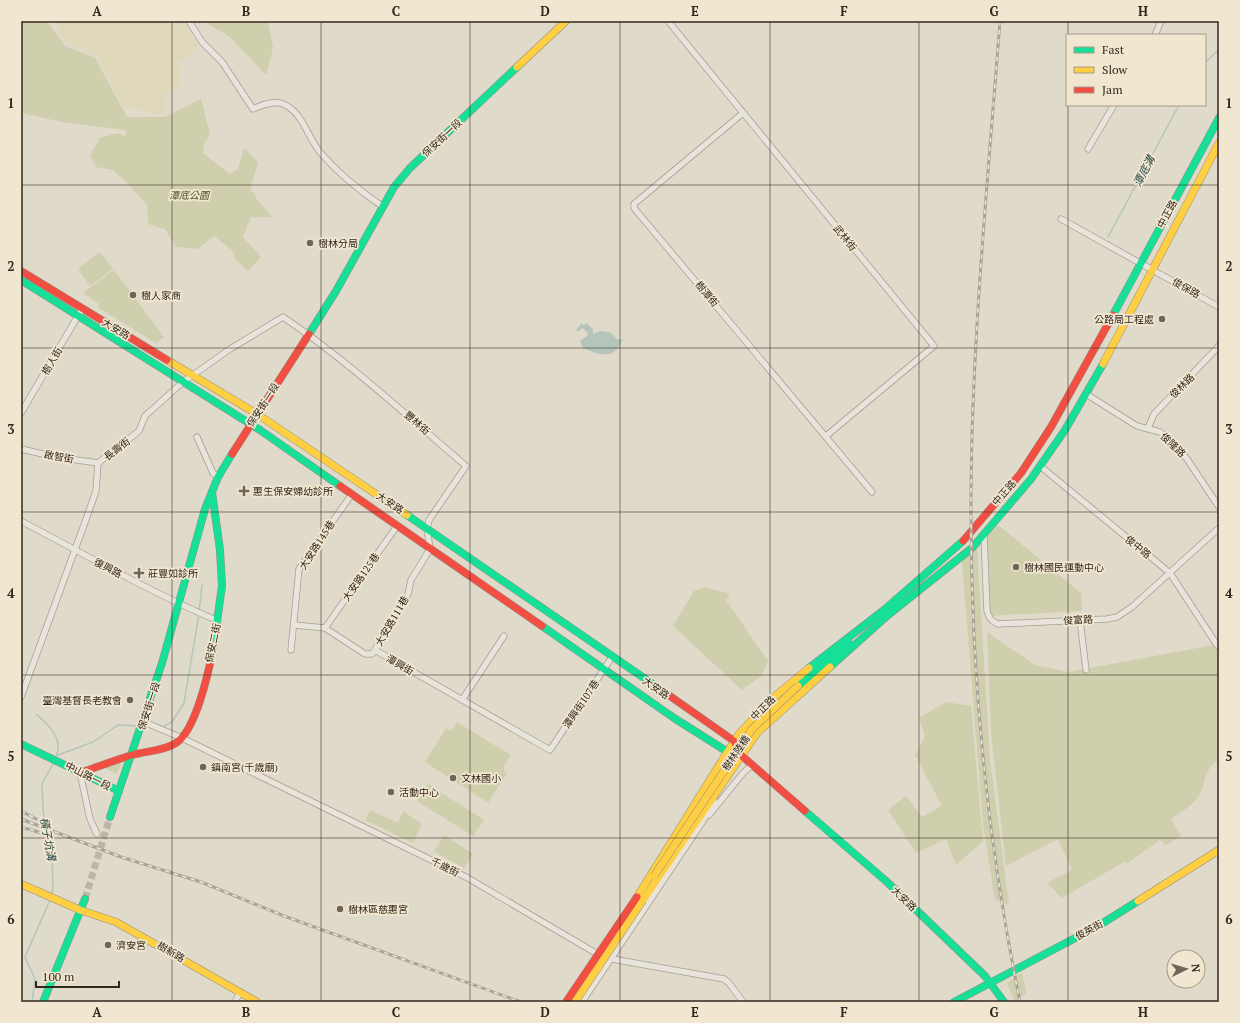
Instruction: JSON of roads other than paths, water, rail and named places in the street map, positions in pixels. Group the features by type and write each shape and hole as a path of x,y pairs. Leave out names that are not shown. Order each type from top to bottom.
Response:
{"street":[{"path":"189,21 202,42 222,62 253,109 263,104 278,102 293,110 318,150 334,166 382,206"},
{"name":"保安街一段","path":"110,817 143,725 180,605 195,545 212,490 218,477 256,414 309,334 351,265 394,186 410,168 566,21"},
{"name":"武林街","path":"668,21 934,346 826,436"},
{"path":"1155,34 1161,21"},
{"path":"1088,149 1113,106"},
{"name":"樹潭街","path":"743,113 634,204 634,208 872,492"},
{"name":"中正路","path":"722,786 757,733 962,542 1021,473 1051,427 1219,118"},
{"name":"中正路","path":"699,795 734,741 773,698 834,646 886,612 964,555 991,527 1040,466 1086,394 1118,339 1152,269 1219,143"},
{"name":"俊保路","path":"1061,219 1219,307"},
{"name":"大安路","path":"21,271 256,414 426,528 734,741 742,756 886,881 976,967 1004,1002"},
{"name":"大安路","path":"21,280 250,424 726,753 742,756"},
{"path":"1126,290 1138,297"},
{"name":"樹人街","path":"21,413 82,309"},
{"name":"長壽街","path":"21,698 23,688 96,491 98,463 139,431 145,416 182,382 230,349 283,317 309,334"},
{"name":"豐林街","path":"309,334 348,364 466,466 429,520 426,528"},
{"name":"俊林路","path":"1148,428 1154,414 1219,346"},
{"name":"俊隆路","path":"1086,394 1137,426 1160,432 1178,449 1219,507"},
{"path":"198,437 213,473 218,477"},
{"name":"啟智街","path":"21,449 56,457 98,463"},
{"name":"俊中路","path":"1040,466 1170,573 1217,645"},
{"name":"保安二街","path":"182,738 195,716 205,684 218,621 222,586 212,490"},
{"name":"大安路145巷","path":"291,650 295,625 299,568 352,494"},
{"path":"982,518 991,527"},
{"name":"復興路","path":"21,521 75,551 180,605 218,621"},
{"name":"大安路125巷","path":"326,628 397,526"},
{"path":"426,528 430,549"},
{"name":"俊富路","path":"984,535 987,611 993,622 998,624 1107,619 1125,612 1219,528"},
{"name":"大安路111巷","path":"375,650 408,594 410,580 430,549"},
{"name":"樹林陸橋","path":"575,1002 654,876 752,729 798,686 886,612"},
{"path":"1080,620 1086,670"},
{"name":"潭興街","path":"295,625 326,628 365,654 372,654 375,650 550,750"},
{"path":"462,700 504,636"},
{"name":"潭興街107巷","path":"550,750 612,657"},
{"name":"千歲街","path":"143,725 154,725 182,738 466,877 594,952 612,959 694,972 724,979 729,983 743,1002"},
{"path":"97,834 90,819 80,773 132,755 177,743 182,738"},
{"name":"中山路一段","path":"21,744 119,791"},
{"path":"703,821 752,764"},
{"path":"582,1002 703,821 722,786"},
{"name":"樹林陸橋","path":"566,1002 722,786"},
{"name":"樹林陸橋","path":"640,899 699,795"},
{"name":"俊英街","path":"954,1002 1098,926 1219,850"},
{"name":"樹新路","path":"21,884 80,910 116,922 257,1002"},
{"path":"43,1002 84,899"},
{"path":"235,1002 240,992"}],"waterway":[{"name":"潭底溝","path":"1206,62 1219,49"},
{"name":"潭底溝","path":"1108,237 1178,106"},
{"path":"199,611 202,585"},
{"path":"162,727 172,722 184,703 199,614"},
{"path":"36,714 46,723 57,738 58,750 56,757"},
{"path":"58,755 93,742 118,725 140,726"},
{"name":"橫子坑溝","path":"51,894 53,889 52,856 47,840 43,810 42,784 54,762"},
{"name":"橫子坑溝","path":"32,1002 35,979 25,957 50,900"}],"tunnel":[{"path":"85,899 110,817"}],"railway":[{"path":"1000,21 977,317 972,436 971,559 973,623 982,750 998,877 1020,1002"},
{"path":"21,811 44,823"},
{"path":"21,819 121,857 201,882 284,916 521,1002"},
{"path":"21,827 52,836"}],"place":[{"name":"樹林分局","path":"310,243"},
{"name":"樹人家商","path":"133,295"},
{"name":"公路局工程處","path":"1162,319"},
{"name":"惠生保安婦幼診所","path":"244,491"},
{"name":"樹林國民運動中心","path":"1016,567"},
{"name":"莊豐如診所","path":"139,573"},
{"name":"臺灣基督長老教會","path":"130,700"},
{"name":"鎮南宮(千歲廟)","path":"203,767"},
{"name":"文林國小","path":"453,778"},
{"name":"活動中心","path":"391,792"},
{"name":"樹林區慈惠宮","path":"340,909"},
{"name":"濟安宮","path":"108,945"}],"park label":[{"name":"潭底公園","path":"189,195"}]}
